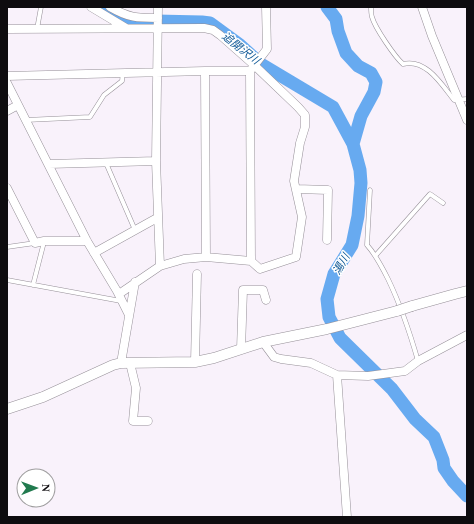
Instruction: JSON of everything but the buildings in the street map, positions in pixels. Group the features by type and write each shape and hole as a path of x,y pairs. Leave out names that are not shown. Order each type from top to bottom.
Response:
{"street":[{"path":"91,7 127,28"},
{"path":"158,7 156,161 160,266"},
{"path":"251,261 255,64 267,49 266,7"},
{"path":"112,8 133,18 158,23 213,30 255,64 298,106 305,115 305,127 300,143 294,181 302,217 296,257 260,269 251,261 206,257 179,260 160,266 135,282 120,298"},
{"path":"425,8 463,99 467,120"},
{"path":"7,29 127,28 158,23"},
{"path":"7,76 205,70 255,64"},
{"path":"205,70 206,257"},
{"path":"7,83 87,240 129,315"},
{"path":"7,111 18,105"},
{"path":"49,164 156,161"},
{"path":"7,188 35,243 44,241 87,240"},
{"path":"296,189 328,190 327,240"},
{"path":"94,253 157,218"},
{"path":"195,362 197,274"},
{"path":"135,282 129,315 126,363 136,388 133,421 148,421"},
{"path":"241,349 243,290 263,290 266,300"},
{"path":"7,409 43,397 107,367 126,363 195,362 214,358 263,342 349,324 467,291"},
{"path":"263,342 274,357 311,363 337,375 368,376 405,371 418,361 467,335"},
{"path":"337,375 347,517"}],"lane":[{"path":"37,29 41,7"},
{"path":"371,7 372,17 398,60 403,64 410,62 420,65 436,79 454,100 463,99"},
{"path":"26,120 90,117 104,95 122,81 123,72"},
{"path":"106,162 135,230"},
{"path":"370,190 367,244 376,255 399,302 418,361"},
{"path":"376,255 430,194 443,203"},
{"path":"33,285 44,241"},
{"path":"7,247 35,243"},
{"path":"7,280 120,298"}],"waterway":[{"name":"湯川","path":"102,7 125,20 138,22 156,21 210,23 240,45 261,64 333,107 353,144 360,170 361,183 358,216 352,245 334,274 327,299 329,317 340,338 392,389 415,419 434,437 443,460 444,468 453,481 467,496"},
{"name":"湯川","path":"327,7 336,19 338,31 346,53 358,66 371,73 376,82 374,92 361,116 353,144"}],"water label":[{"name":"追開沢川","path":"241,48"}]}
